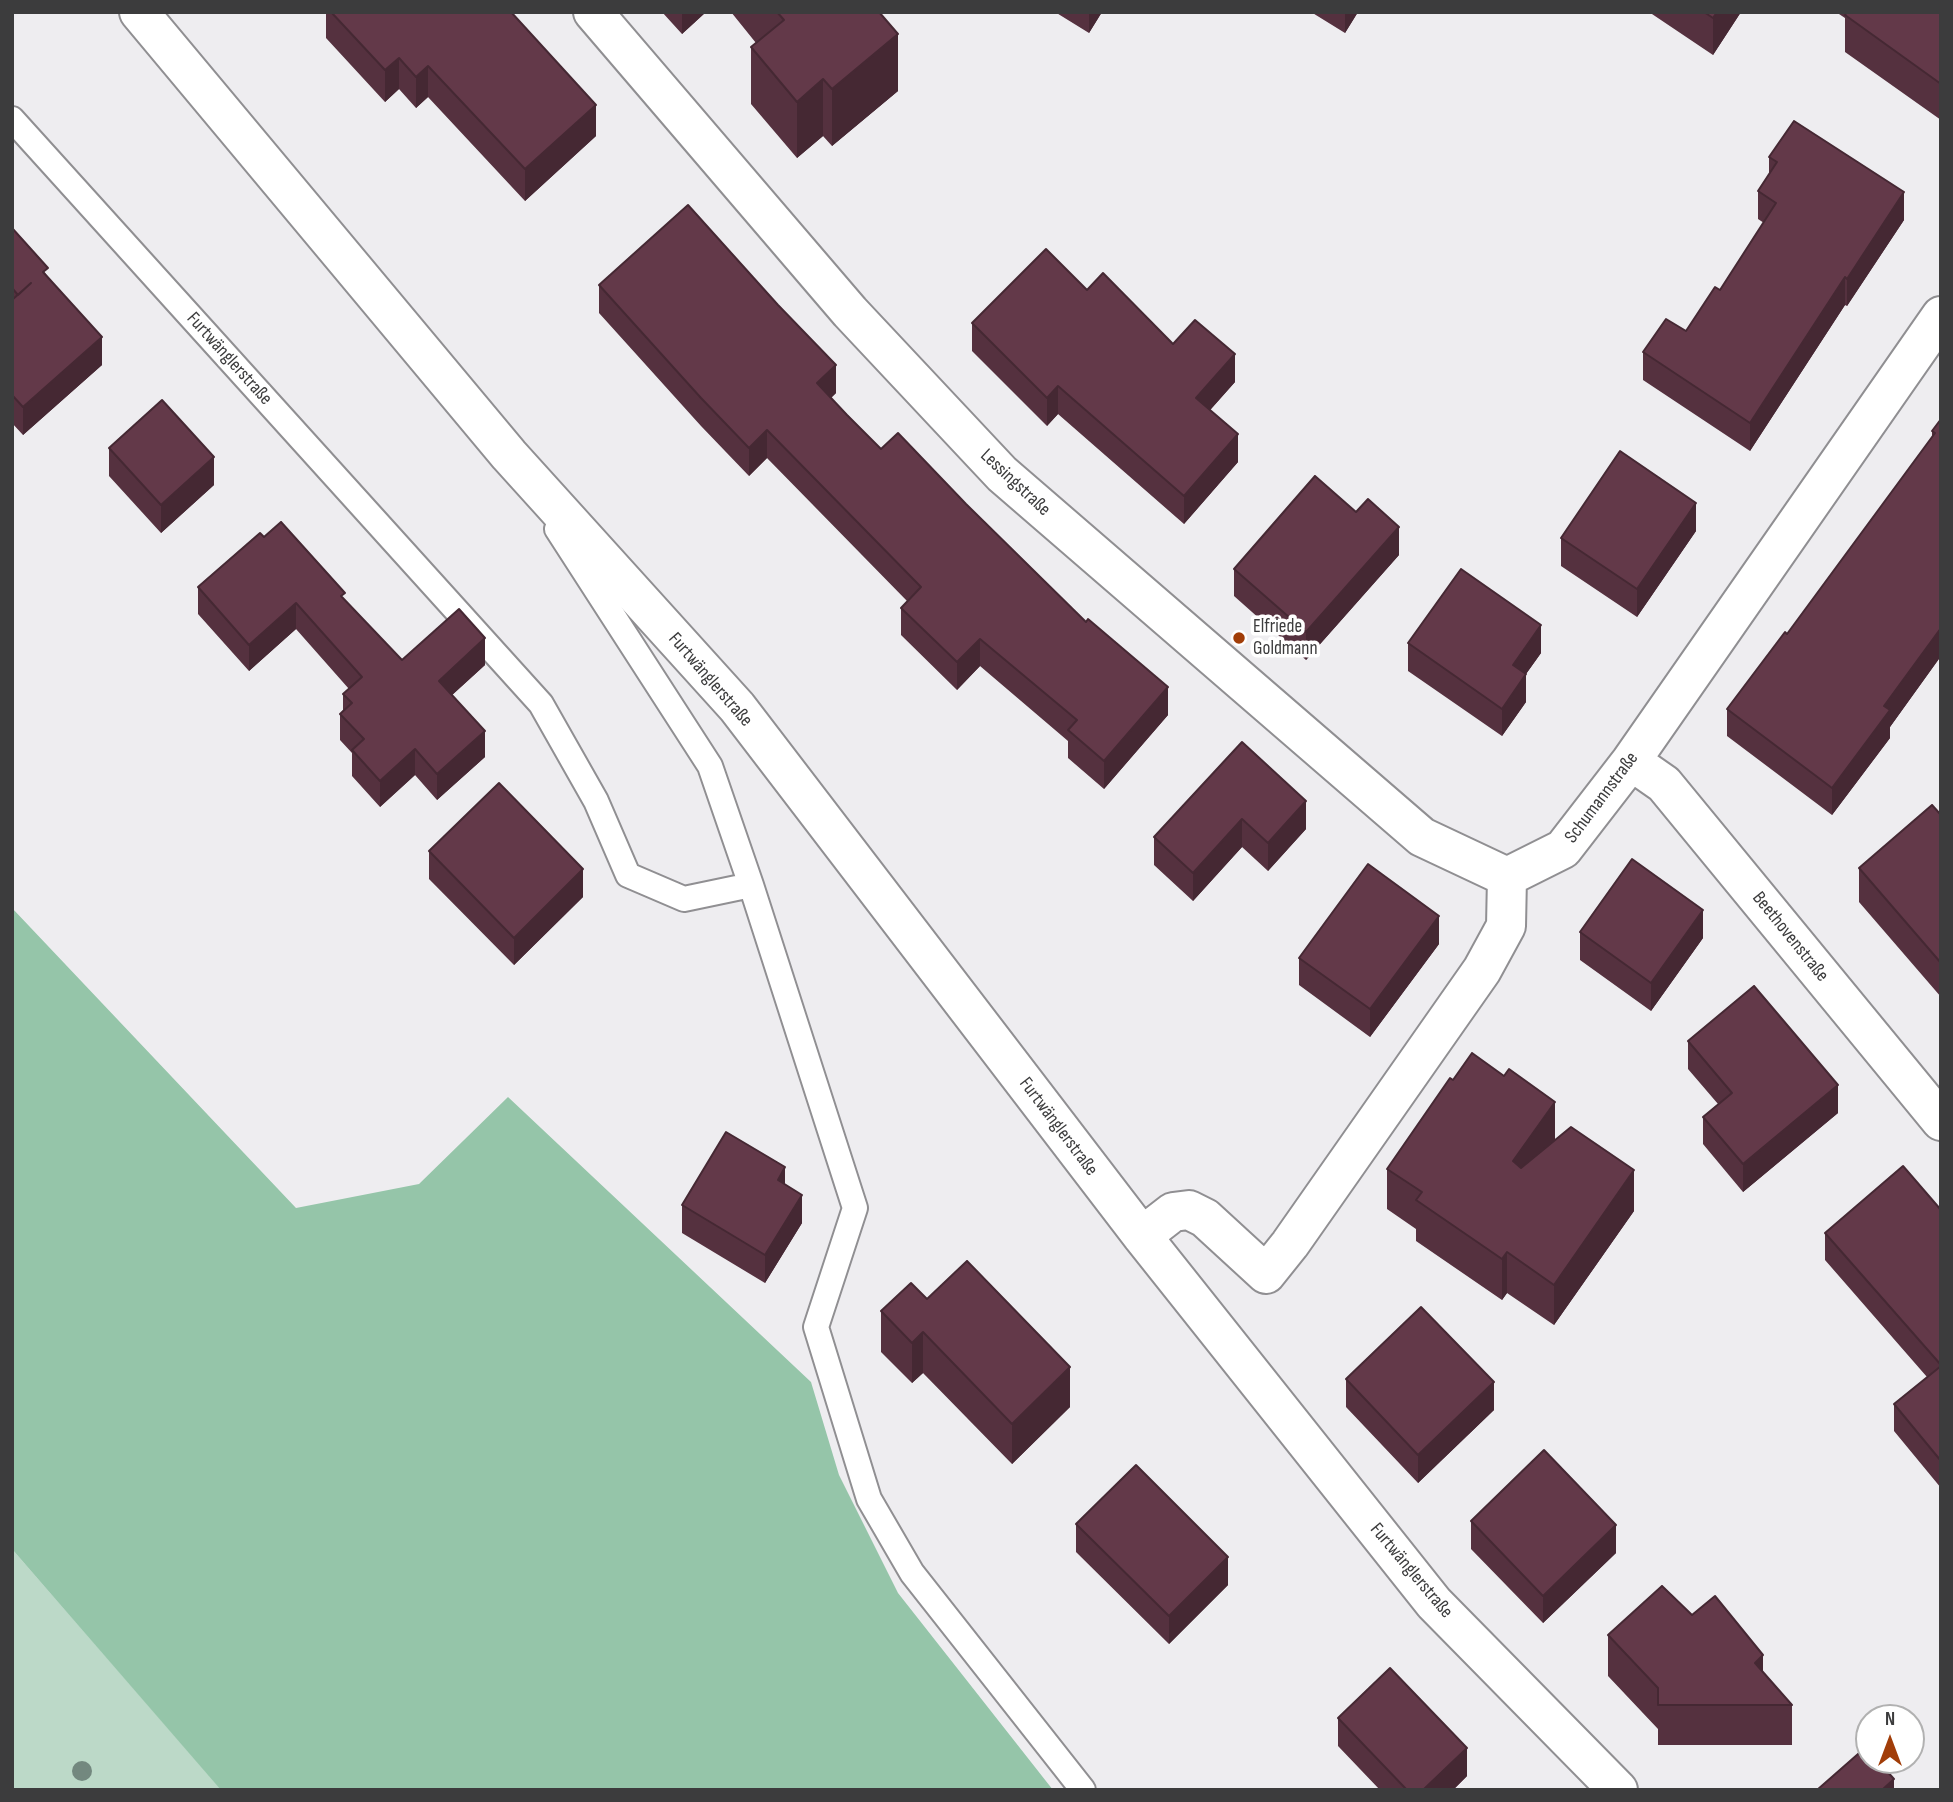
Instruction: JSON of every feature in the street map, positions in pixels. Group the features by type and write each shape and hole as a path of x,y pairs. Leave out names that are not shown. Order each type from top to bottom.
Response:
{"street":[{"name":"Furtwänglerstraße","path":"139,12 509,455 737,707 1142,1236 1434,1603 1618,1790"},
{"name":"Lessingstraße","path":"593,12 850,312 1002,474 1422,837 1507,877"},
{"name":"Schumannstraße","path":"1507,877 1563,849 1631,761 1941,316"},
{"name":"Beethovenstraße","path":"1631,761 1664,784 1941,1121"},
{"path":"1142,1236 1173,1212 1189,1210 1205,1218 1266,1274 1290,1244 1482,970 1506,926 1507,877"}],"lane":[{"name":"Furtwänglerstraße","path":"12,119 541,704 596,801 628,874 684,899 751,884"},
{"name":"Furtwänglerstraße","path":"509,455 710,766 751,884 855,1208 816,1327 869,1499 912,1573 1083,1790"}],"green space":[{"path":"12,908 296,1208 419,1184 508,1097 811,1382 839,1475 898,1593 1053,1790 221,1790 12,1549"},
{"path":"12,1549 221,1789 221,1790 12,1790"}],"building":[{"path":"331,12 511,12 596,105 525,169 428,66 416,77 399,58 385,70"},
{"path":"777,12 879,12 898,34 832,89 823,79 797,102 751,47 784,20"},
{"path":"1704,12 1717,12 1713,18"},
{"path":"1847,12 1941,12 1941,84 1845,15"},
{"path":"1794,121 1904,192 1750,423 1643,352 1666,319 1686,331 1715,287 1720,290 1776,203 1758,191 1777,162 1769,157"},
{"path":"688,205 836,365 817,383 847,415 881,449 898,433 1086,622 1088,619 1168,687 1104,761 1068,730 1077,720 980,639 957,662 901,608 921,587 767,430 749,448 599,285"},
{"path":"12,228 48,268 43,272 102,337 23,407 12,395 12,300 18,295 12,288"},
{"path":"1046,249 1087,290 1103,273 1173,344 1195,320 1235,354 1196,398 1238,434 1184,496 1058,386 1047,398 972,323"},
{"path":"162,400 214,457 161,505 109,448"},
{"path":"1941,419 1941,628 1884,706 1890,710 1832,788 1727,709 1785,632 1787,634 1935,433 1932,431"},
{"path":"1620,451 1696,503 1637,589 1561,538"},
{"path":"1315,476 1356,512 1368,499 1399,527 1306,632 1234,569"},
{"path":"281,522 345,593 341,596 402,660 459,609 485,638 439,681 485,731 437,774 415,749 380,781 352,750 364,739 340,714 352,703 343,694 362,677 296,603 249,645 198,587 260,533 264,537"},
{"path":"1461,569 1541,625 1513,665 1526,674 1502,709 1408,643"},
{"path":"1242,742 1306,801 1268,843 1242,819 1193,873 1154,837"},
{"path":"499,783 583,869 514,938 429,851"},
{"path":"1932,805 1941,815 1941,963 1859,868"},
{"path":"1632,859 1703,910 1651,983 1580,932"},
{"path":"1368,864 1439,916 1370,1009 1299,958"},
{"path":"1754,986 1838,1085 1743,1164 1703,1117 1732,1093 1688,1041"},
{"path":"1472,1053 1504,1076 1509,1069 1555,1102 1513,1161 1521,1168 1571,1127 1634,1170 1554,1285 1507,1252 1502,1259 1416,1200 1422,1192 1387,1169 1450,1078 1453,1080"},
{"path":"726,1132 785,1167 778,1180 802,1195 765,1255 682,1205"},
{"path":"1903,1166 1941,1210 1941,1365 1825,1233"},
{"path":"967,1261 1070,1367 1012,1424 923,1332 912,1343 881,1311 911,1283 927,1299"},
{"path":"1421,1307 1494,1382 1418,1455 1346,1379"},
{"path":"1941,1366 1941,1461 1894,1404"},
{"path":"1544,1450 1616,1525 1543,1596 1471,1521"},
{"path":"1136,1465 1228,1557 1169,1616 1076,1524"},
{"path":"1662,1586 1692,1615 1715,1596 1763,1655 1755,1663 1792,1705 1658,1705 1658,1688 1608,1635"},
{"path":"1390,1668 1467,1748 1423,1790 1407,1790 1338,1718"},
{"path":"1855,1757 1855,1774 1890,1774 1894,1779 1882,1790 1817,1790"}],"place":[{"name":"Elfriede Goldmann","path":"1239,638"}]}
